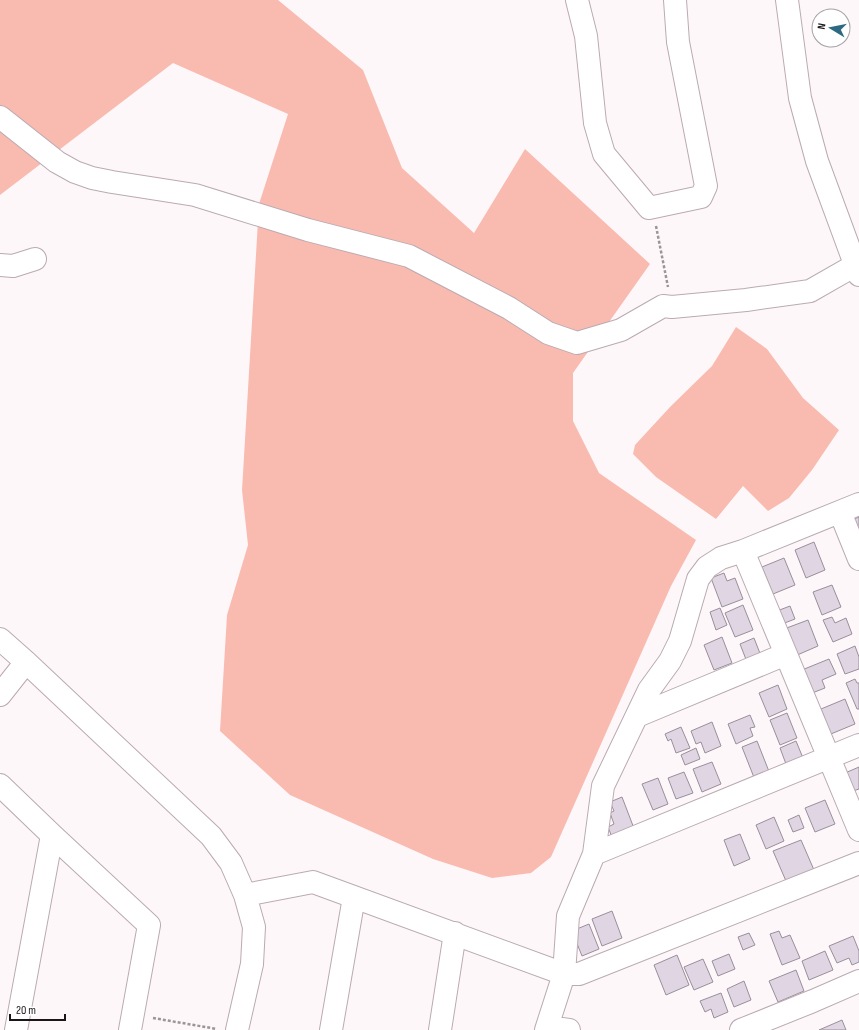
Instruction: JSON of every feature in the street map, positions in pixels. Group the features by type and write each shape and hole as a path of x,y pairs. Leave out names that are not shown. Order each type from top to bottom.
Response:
{"street":[{"path":"577,0 586,36 595,124 604,154 649,208 701,197 706,186 678,42 675,0"},
{"path":"0,117 57,162 75,172 92,178 112,182 195,195 308,230 410,256 509,308 548,333 577,342 621,330 663,306 672,307 746,300 810,291 858,268 817,161 800,98 787,0"},
{"path":"0,265 13,266 35,258"},
{"path":"569,1030 546,1029 564,974 568,916 594,854 603,786 649,690 670,660 680,640 698,579 707,567 721,558 743,551 850,508 859,558"},
{"path":"743,551 859,830"},
{"path":"0,639 211,836 231,863 245,894 254,927 252,964 237,1030"},
{"path":"637,716 786,654"},
{"path":"0,696 26,662"},
{"path":"594,854 859,745"},
{"path":"0,785 150,925 131,1022"},
{"path":"16,1030 52,835"},
{"path":"245,894 313,882 564,974 579,974 859,863"},
{"path":"331,1030 354,897"},
{"path":"440,1030 455,933"},
{"path":"741,1030 859,981"}],"path":[{"path":"658,237 668,288"},
{"path":"131,1022 222,1030"}],"shaded area":[{"path":"0,0 278,0 363,70 402,168 474,233 525,149 650,264 573,373 573,421 599,473 696,540 671,586 551,857 531,873 492,878 433,859 290,795 220,731 227,615 248,545 242,490 259,204 288,114 173,63 0,195"},
{"path":"736,327 767,349 803,398 839,430 812,470 789,498 768,511 743,486 716,519 656,477 633,454 635,445 670,407 712,366"}],"building":[{"path":"859,517 859,530 854,519"},
{"path":"814,542 825,570 806,578 795,550"},
{"path":"784,558 795,585 773,594 762,567"},
{"path":"724,573 727,581 735,578 743,599 722,607 711,578"},
{"path":"832,585 841,607 822,615 813,592"},
{"path":"743,605 753,630 735,637 725,613"},
{"path":"790,606 795,619 782,624 777,611"},
{"path":"720,608 727,625 716,630 710,612"},
{"path":"832,617 835,623 846,618 852,634 833,642 823,620"},
{"path":"808,620 818,646 795,656 784,629"},
{"path":"722,637 732,663 714,670 704,645"},
{"path":"754,638 761,656 747,662 740,644"},
{"path":"855,646 859,657 859,669 845,674 837,654"},
{"path":"829,659 836,674 822,680 825,688 807,695 797,672"},
{"path":"855,679 857,683 859,683 859,709 857,709 846,683"},
{"path":"778,685 787,709 769,717 759,693"},
{"path":"845,699 855,724 826,736 820,721 825,719 821,709"},
{"path":"787,713 797,738 780,745 770,720"},
{"path":"750,715 755,727 750,728 753,736 736,744 728,724"},
{"path":"712,722 721,746 705,753 701,742 696,744 691,731"},
{"path":"681,727 690,748 676,753 671,739 668,741 665,734"},
{"path":"757,741 770,774 755,780 742,747"},
{"path":"796,741 803,758 786,764 780,748"},
{"path":"696,748 700,759 685,765 681,755"},
{"path":"712,762 721,784 702,792 693,769"},
{"path":"859,767 859,789 853,791 845,773"},
{"path":"684,772 693,793 676,799 668,778"},
{"path":"658,778 668,804 653,810 642,784"},
{"path":"622,797 635,831 613,840 608,827 614,824 610,813 614,811 610,802"},
{"path":"825,800 835,824 815,832 805,808"},
{"path":"799,815 804,828 793,832 788,820"},
{"path":"774,817 784,841 766,849 756,825"},
{"path":"740,834 750,859 734,866 724,840"},
{"path":"801,840 814,870 786,881 773,851"},
{"path":"612,911 622,938 602,946 592,919"},
{"path":"589,924 599,949 582,956 572,931"},
{"path":"779,931 782,938 790,935 800,958 782,965 770,934"},
{"path":"749,933 755,945 743,950 738,937"},
{"path":"853,936 859,951 859,962 852,965 849,958 837,963 829,946"},
{"path":"825,951 833,970 809,980 802,961"},
{"path":"729,954 735,969 718,976 712,961"},
{"path":"677,955 689,985 666,995 654,965"},
{"path":"703,959 713,982 694,990 684,967"},
{"path":"796,970 804,991 778,1002 769,981"},
{"path":"744,981 751,1000 734,1007 727,989"},
{"path":"721,993 728,1012 714,1018 711,1009 705,1012 700,1001"},
{"path":"842,1020 846,1030 819,1030"}]}
